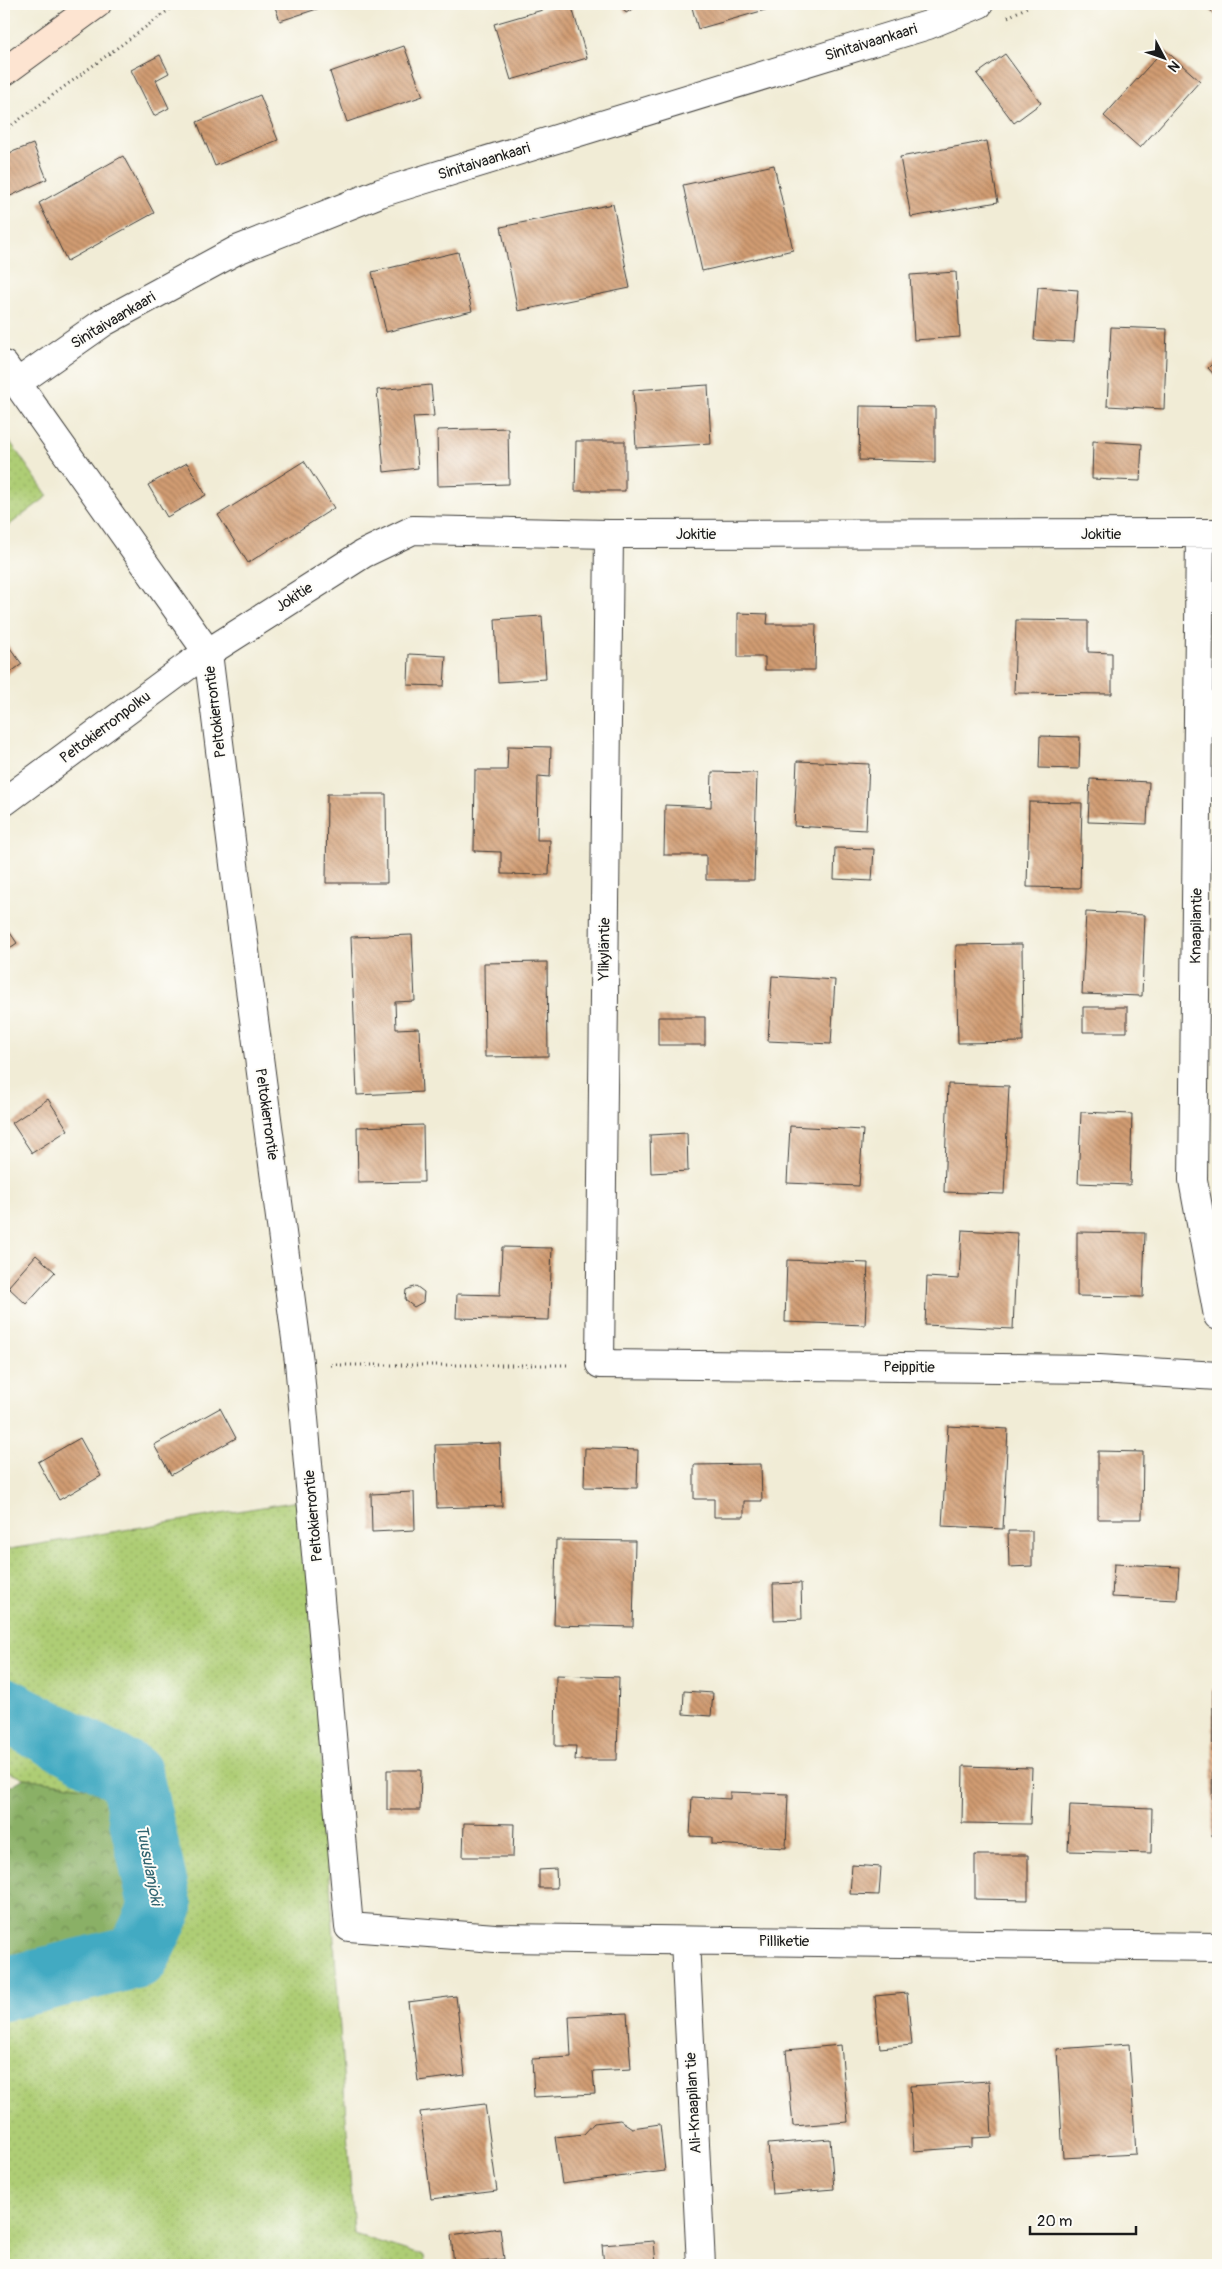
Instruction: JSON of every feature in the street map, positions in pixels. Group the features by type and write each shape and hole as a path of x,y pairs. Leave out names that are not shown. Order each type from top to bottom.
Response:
{"street":[{"path":"4,72 97,4"},
{"name":"Sinitaivaankaari","path":"10,374 237,250 371,196 928,25 979,4"},
{"name":"Peltokierrontie","path":"10,374 208,653 299,1362 349,1927"},
{"name":"Jokitie","path":"208,653 363,554 413,530 609,534 1209,533"},
{"name":"Knaapilantie","path":"1209,533 1193,1180 1218,1316"},
{"name":"Ylikyläntie","path":"600,1364 609,534"},
{"name":"Peltokierronpolku","path":"4,802 190,664 208,653"},
{"name":"Peippitie","path":"600,1364 1099,1369 1218,1376"},
{"name":"Pilliketie","path":"349,1927 495,1938 685,1941 883,1941 1218,1947"},
{"name":"Ali-Knaapilan tie","path":"685,1941 701,2265"}],"path":[{"path":"4,131 177,4"},
{"path":"1002,20 1033,4"},
{"path":"299,1362 343,1367 600,1364"}],"green space":[{"path":"4,433 48,496 4,529"},
{"path":"304,1500 354,2234 424,2256 425,2265 4,2265 4,1975 141,1936 129,1794 24,1778 4,1771 4,1550"},
{"path":"24,1778 129,1794 146,1891 141,1936 4,1975 4,1790"}],"building":[{"path":"274,4 322,4 323,7 280,21"},
{"path":"563,4 571,4 587,58 511,80 494,24"},
{"path":"620,4 641,4 626,13"},
{"path":"691,4 778,4 779,6 698,29"},
{"path":"1204,4 1218,4 1218,18"},
{"path":"404,46 423,96 347,122 330,72"},
{"path":"1164,49 1200,81 1140,148 1104,116"},
{"path":"1005,54 1041,103 1014,123 977,74"},
{"path":"160,55 169,73 156,80 169,108 154,116 131,70"},
{"path":"260,95 278,140 215,166 197,122"},
{"path":"987,141 998,202 911,217 900,157"},
{"path":"33,144 47,179 4,199 4,155"},
{"path":"123,156 154,213 67,261 39,203"},
{"path":"774,165 793,250 702,271 683,185"},
{"path":"613,204 630,288 518,311 501,227"},
{"path":"458,252 472,311 386,332 372,272"},
{"path":"956,272 960,337 914,340 910,275"},
{"path":"1038,287 1078,290 1074,342 1034,340"},
{"path":"1111,327 1167,329 1164,409 1107,406"},
{"path":"1218,358 1218,379 1208,368"},
{"path":"431,385 434,416 413,417 418,468 384,472 377,390"},
{"path":"708,385 711,444 636,448 633,390"},
{"path":"860,406 935,407 935,462 859,460"},
{"path":"508,428 509,484 438,486 437,430"},
{"path":"576,441 625,441 625,491 575,491"},
{"path":"1093,441 1142,444 1140,481 1092,479"},
{"path":"304,461 334,508 248,563 218,515"},
{"path":"187,463 206,495 167,517 148,485"},
{"path":"738,613 768,614 767,624 816,624 815,670 765,670 765,657 738,657"},
{"path":"542,616 546,679 498,682 495,619"},
{"path":"1016,620 1088,621 1088,652 1112,653 1112,694 1014,693"},
{"path":"4,640 22,664 4,677"},
{"path":"409,654 446,656 444,686 408,685"},
{"path":"1040,736 1080,737 1079,769 1039,768"},
{"path":"508,746 551,747 550,777 538,776 537,840 550,840 549,875 501,874 501,852 474,851 475,770 507,770"},
{"path":"797,761 869,764 866,830 794,826"},
{"path":"712,772 757,773 754,880 706,880 706,855 664,855 665,805 711,807"},
{"path":"1090,779 1149,782 1147,824 1088,822"},
{"path":"327,794 386,794 387,883 326,883"},
{"path":"1029,802 1082,803 1080,888 1027,887"},
{"path":"835,848 874,849 872,881 834,879"},
{"path":"1086,912 1145,915 1142,996 1082,994"},
{"path":"4,924 17,943 4,952"},
{"path":"412,935 415,1001 395,1002 396,1029 419,1028 422,1092 357,1095 351,937"},
{"path":"1022,944 1023,1042 958,1043 956,945"},
{"path":"547,962 548,1056 485,1057 484,963"},
{"path":"772,976 835,980 831,1044 768,1041"},
{"path":"1083,1007 1127,1007 1127,1032 1083,1032"},
{"path":"658,1017 705,1017 705,1045 658,1045"},
{"path":"948,1084 1009,1086 1004,1194 944,1192"},
{"path":"48,1099 68,1130 32,1153 12,1123"},
{"path":"1081,1112 1132,1114 1130,1185 1078,1183"},
{"path":"423,1125 424,1182 358,1183 357,1127"},
{"path":"790,1126 863,1130 859,1186 787,1183"},
{"path":"687,1133 688,1171 651,1173 650,1135"},
{"path":"962,1230 1017,1233 1013,1329 925,1325 927,1277 959,1279"},
{"path":"1077,1232 1145,1233 1143,1297 1077,1296"},
{"path":"502,1247 552,1248 549,1320 456,1318 457,1294 500,1295"},
{"path":"36,1255 55,1272 26,1304 8,1287"},
{"path":"787,1260 868,1263 865,1325 785,1322"},
{"path":"416,1286 424,1292 423,1302 414,1307 405,1300 406,1290"},
{"path":"220,1408 236,1438 171,1475 154,1445"},
{"path":"948,1426 1008,1429 1003,1529 942,1526"},
{"path":"80,1438 101,1476 59,1500 38,1462"},
{"path":"500,1443 502,1506 437,1508 435,1445"},
{"path":"585,1448 638,1450 637,1488 584,1487"},
{"path":"1098,1451 1143,1452 1142,1519 1098,1519"},
{"path":"761,1464 762,1501 744,1501 744,1517 714,1517 714,1499 694,1499 694,1465"},
{"path":"414,1492 415,1530 372,1532 371,1494"},
{"path":"1008,1531 1032,1531 1032,1566 1009,1567"},
{"path":"556,1540 635,1541 633,1627 554,1625"},
{"path":"1114,1564 1179,1567 1177,1600 1112,1597"},
{"path":"801,1583 802,1619 774,1620 773,1584"},
{"path":"556,1675 619,1677 617,1760 575,1760 576,1746 555,1746"},
{"path":"1213,1689 1218,1689 1218,1836 1212,1836"},
{"path":"684,1691 713,1693 711,1716 683,1714"},
{"path":"963,1766 1032,1768 1030,1824 962,1823"},
{"path":"387,1770 421,1770 420,1810 387,1810"},
{"path":"730,1792 788,1794 786,1848 712,1844 712,1837 690,1836 692,1797 730,1799"},
{"path":"1070,1805 1152,1808 1151,1853 1068,1851"},
{"path":"464,1823 514,1824 513,1857 463,1857"},
{"path":"975,1855 1028,1855 1028,1900 975,1899"},
{"path":"852,1865 881,1867 879,1895 850,1894"},
{"path":"556,1869 557,1888 539,1888 539,1870"},
{"path":"907,1993 912,2045 880,2048 875,1996"},
{"path":"456,1996 465,2075 418,2081 408,2002"},
{"path":"627,2013 631,2069 593,2071 595,2094 534,2097 532,2059 571,2057 569,2016"},
{"path":"1129,2044 1136,2154 1063,2158 1057,2049"},
{"path":"841,2045 848,2122 793,2126 786,2050"},
{"path":"989,2081 992,2137 972,2138 972,2147 914,2151 910,2086"},
{"path":"485,2104 497,2191 431,2199 420,2112"},
{"path":"620,2120 632,2128 660,2124 665,2171 562,2184 555,2137 584,2134 594,2123"},
{"path":"830,2139 834,2189 772,2194 768,2144"},
{"path":"500,2228 504,2259 454,2265 451,2235"},
{"path":"654,2241 656,2265 604,2265 602,2245"}],"waterway":[{"name":"Tuusulanjoki","path":"4,1709 131,1775 161,1908 138,1956 4,1989"}]}
